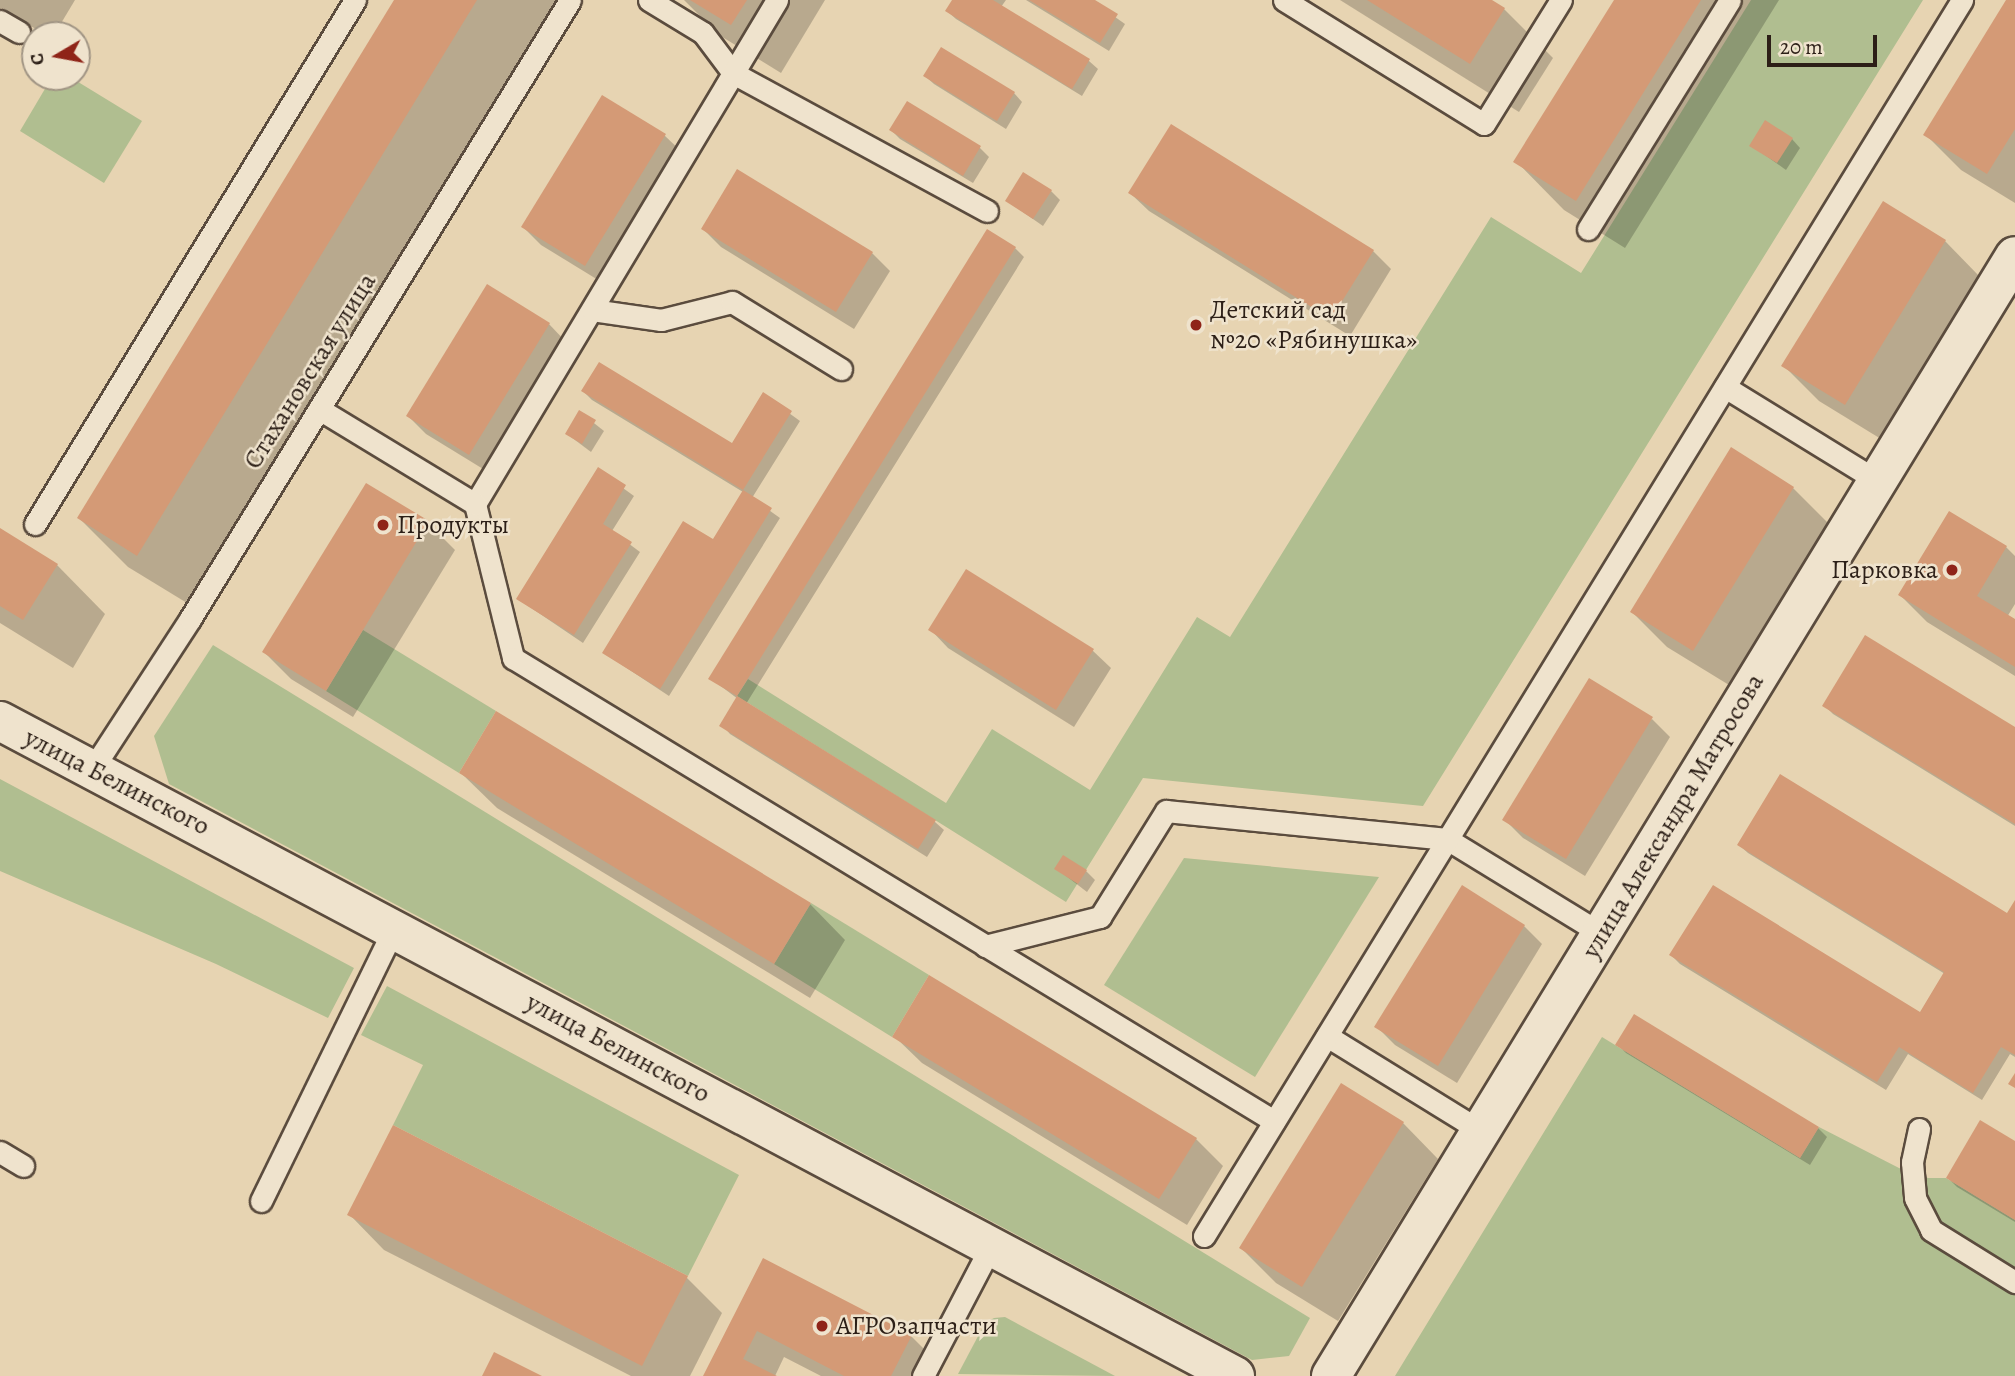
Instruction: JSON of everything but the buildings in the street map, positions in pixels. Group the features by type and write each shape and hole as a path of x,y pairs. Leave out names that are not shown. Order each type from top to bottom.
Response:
{"street":[{"name":"улица Александра Матросова","path":"1331,1376 2015,256"},
{"name":"улица Белинского","path":"0,722 93,768 1234,1376"}],"lane":[{"path":"35,524 355,0"},
{"name":"Стахановская улица","path":"93,768 190,619 570,0"},
{"path":"649,0 703,33 733,74 986,211"},
{"path":"475,504 777,0"},
{"path":"1284,0 1484,124 1561,0"},
{"path":"1588,229 1730,0"},
{"path":"1204,1236 1962,0"},
{"path":"0,21 19,32"},
{"path":"592,310 661,320 732,302 841,369"},
{"path":"1725,387 1878,481"},
{"path":"319,409 475,504 513,658 1274,1121"},
{"path":"985,946 1100,917 1166,811 1447,839 1602,934"},
{"path":"261,1201 394,928"},
{"path":"1327,1036 1481,1131"},
{"path":"1919,1129 1912,1162 1915,1198 1931,1230 2015,1282"},
{"path":"0,1152 23,1166"},
{"path":"923,1376 991,1246"}],"green space":[{"path":"1751,0 1923,0 1423,806 1143,778 1066,902 737,696 748,679 946,803 992,729 1090,790 1197,617 1230,637 1491,217 1581,273"},
{"path":"91,90 142,121 104,183 20,131 44,91"},
{"path":"363,630 496,711 459,773 326,691"},
{"path":"213,645 1310,1318 1289,1356 1252,1360 169,784 154,736"},
{"path":"0,779 354,968 328,1018 216,964 0,871"},
{"path":"1184,858 1379,877 1255,1077 1104,985"},
{"path":"811,903 929,975 892,1037 774,964"},
{"path":"387,986 739,1175 688,1276 393,1125 423,1065 361,1035"},
{"path":"1602,1037 1800,1158 1819,1127 1899,1168 1928,1178 1946,1178 2015,1220 2015,1376 1395,1376"},
{"path":"1005,1317 1115,1376 958,1374 985,1323 994,1318"}],"place":[{"name":"Детский сад №20 «Рябинушка»","path":"1196,325"},
{"name":"Продукты","path":"383,525"},
{"name":"Парковка","path":"1952,570"},
{"name":"АГРОзапчасти","path":"822,1326"}]}
